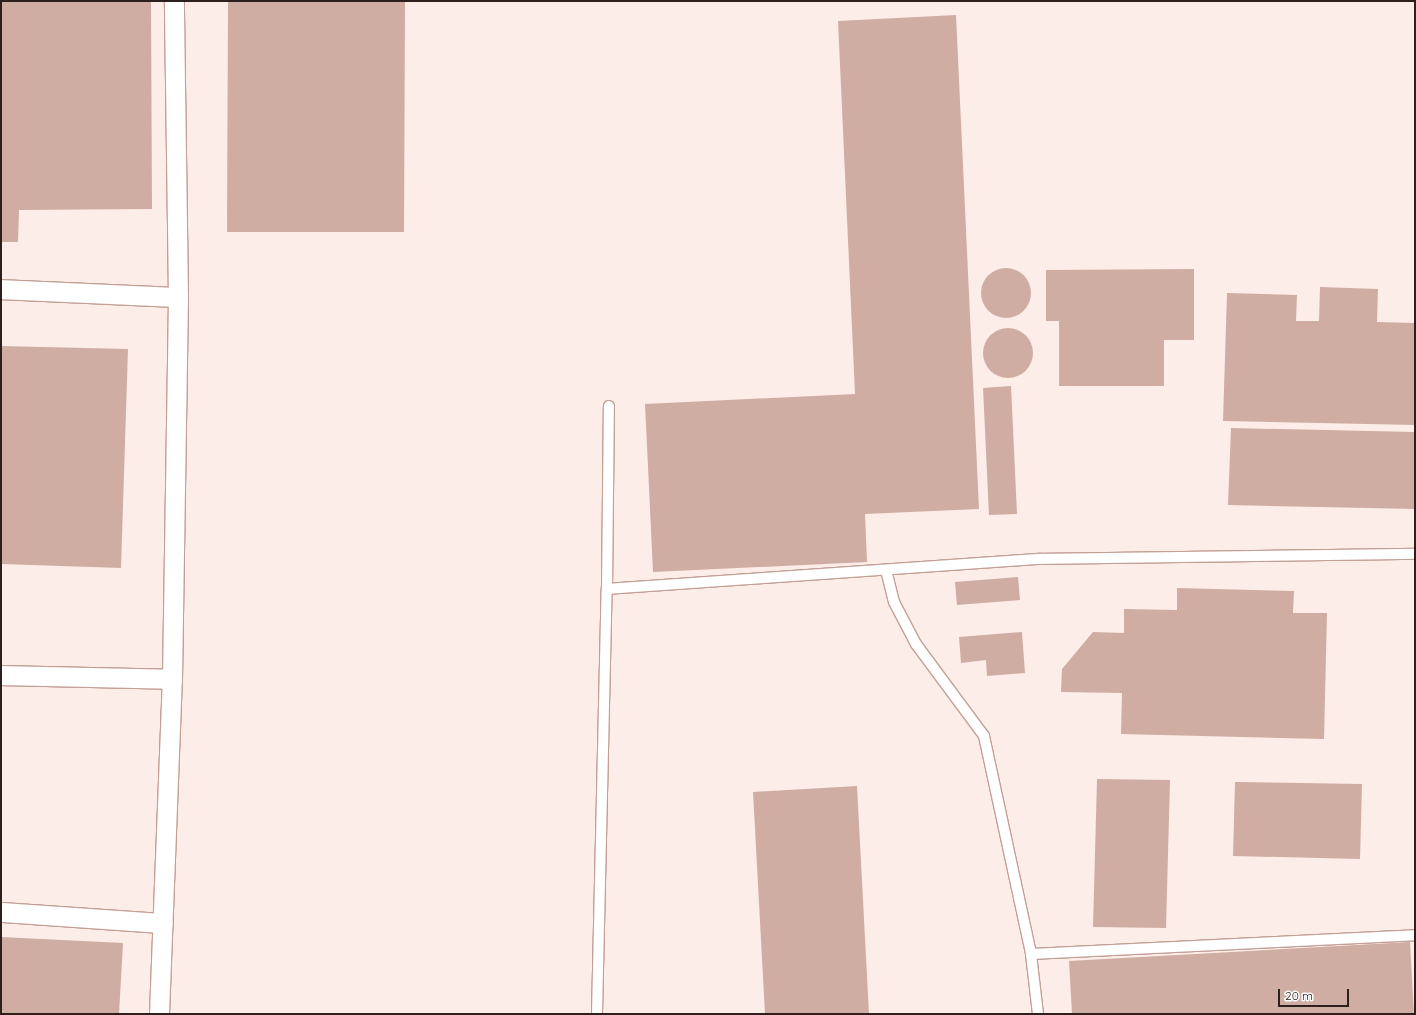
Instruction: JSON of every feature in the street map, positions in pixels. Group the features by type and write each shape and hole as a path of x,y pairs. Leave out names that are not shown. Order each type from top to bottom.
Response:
{"street":[{"path":"159,1014 172,679 178,297 174,1"},
{"path":"1,289 178,297"},
{"path":"1,675 172,679"},
{"path":"1,912 163,923"}],"lane":[{"path":"597,1014 607,589 608,406"},
{"path":"607,589 1039,559 1415,554"},
{"path":"886,570 894,602 916,644 984,736 1031,954 1038,1014"},
{"path":"1031,954 1415,935"}],"building":[{"path":"1,1 151,1 152,209 19,210 18,242 1,242"},
{"path":"228,1 405,1 404,232 227,232"},
{"path":"956,15 979,509 865,514 867,562 653,572 645,404 855,394 838,21"},
{"path":"1001,268 1011,268 1024,275 1031,288 1031,298 1024,311 1011,318 1001,318 992,314 985,307 981,298 981,288 985,279 992,272"},
{"path":"1194,269 1194,340 1164,340 1164,386 1059,386 1059,321 1046,321 1046,270"},
{"path":"1320,287 1378,289 1377,322 1415,323 1415,425 1223,421 1227,293 1297,295 1296,321 1319,321"},
{"path":"1003,328 1013,328 1026,335 1033,348 1033,358 1026,371 1013,378 1003,378 994,374 987,367 983,358 983,348 987,339 994,332"},
{"path":"1,346 128,349 121,568 1,564"},
{"path":"1011,386 1017,514 989,515 983,388"},
{"path":"1231,428 1415,432 1415,509 1228,505"},
{"path":"1018,577 1020,600 957,605 955,582"},
{"path":"1177,588 1294,591 1293,613 1327,613 1324,739 1121,734 1122,693 1061,692 1062,669 1093,632 1124,633 1124,609 1177,610"},
{"path":"1022,632 1025,673 987,676 986,660 961,663 959,637"},
{"path":"1097,779 1170,780 1166,928 1093,927"},
{"path":"1235,782 1362,784 1360,859 1233,856"},
{"path":"857,786 869,1014 765,1014 753,792"},
{"path":"1,937 123,943 119,1014 1,1014"},
{"path":"1410,942 1414,1014 1072,1014 1069,961"}]}
